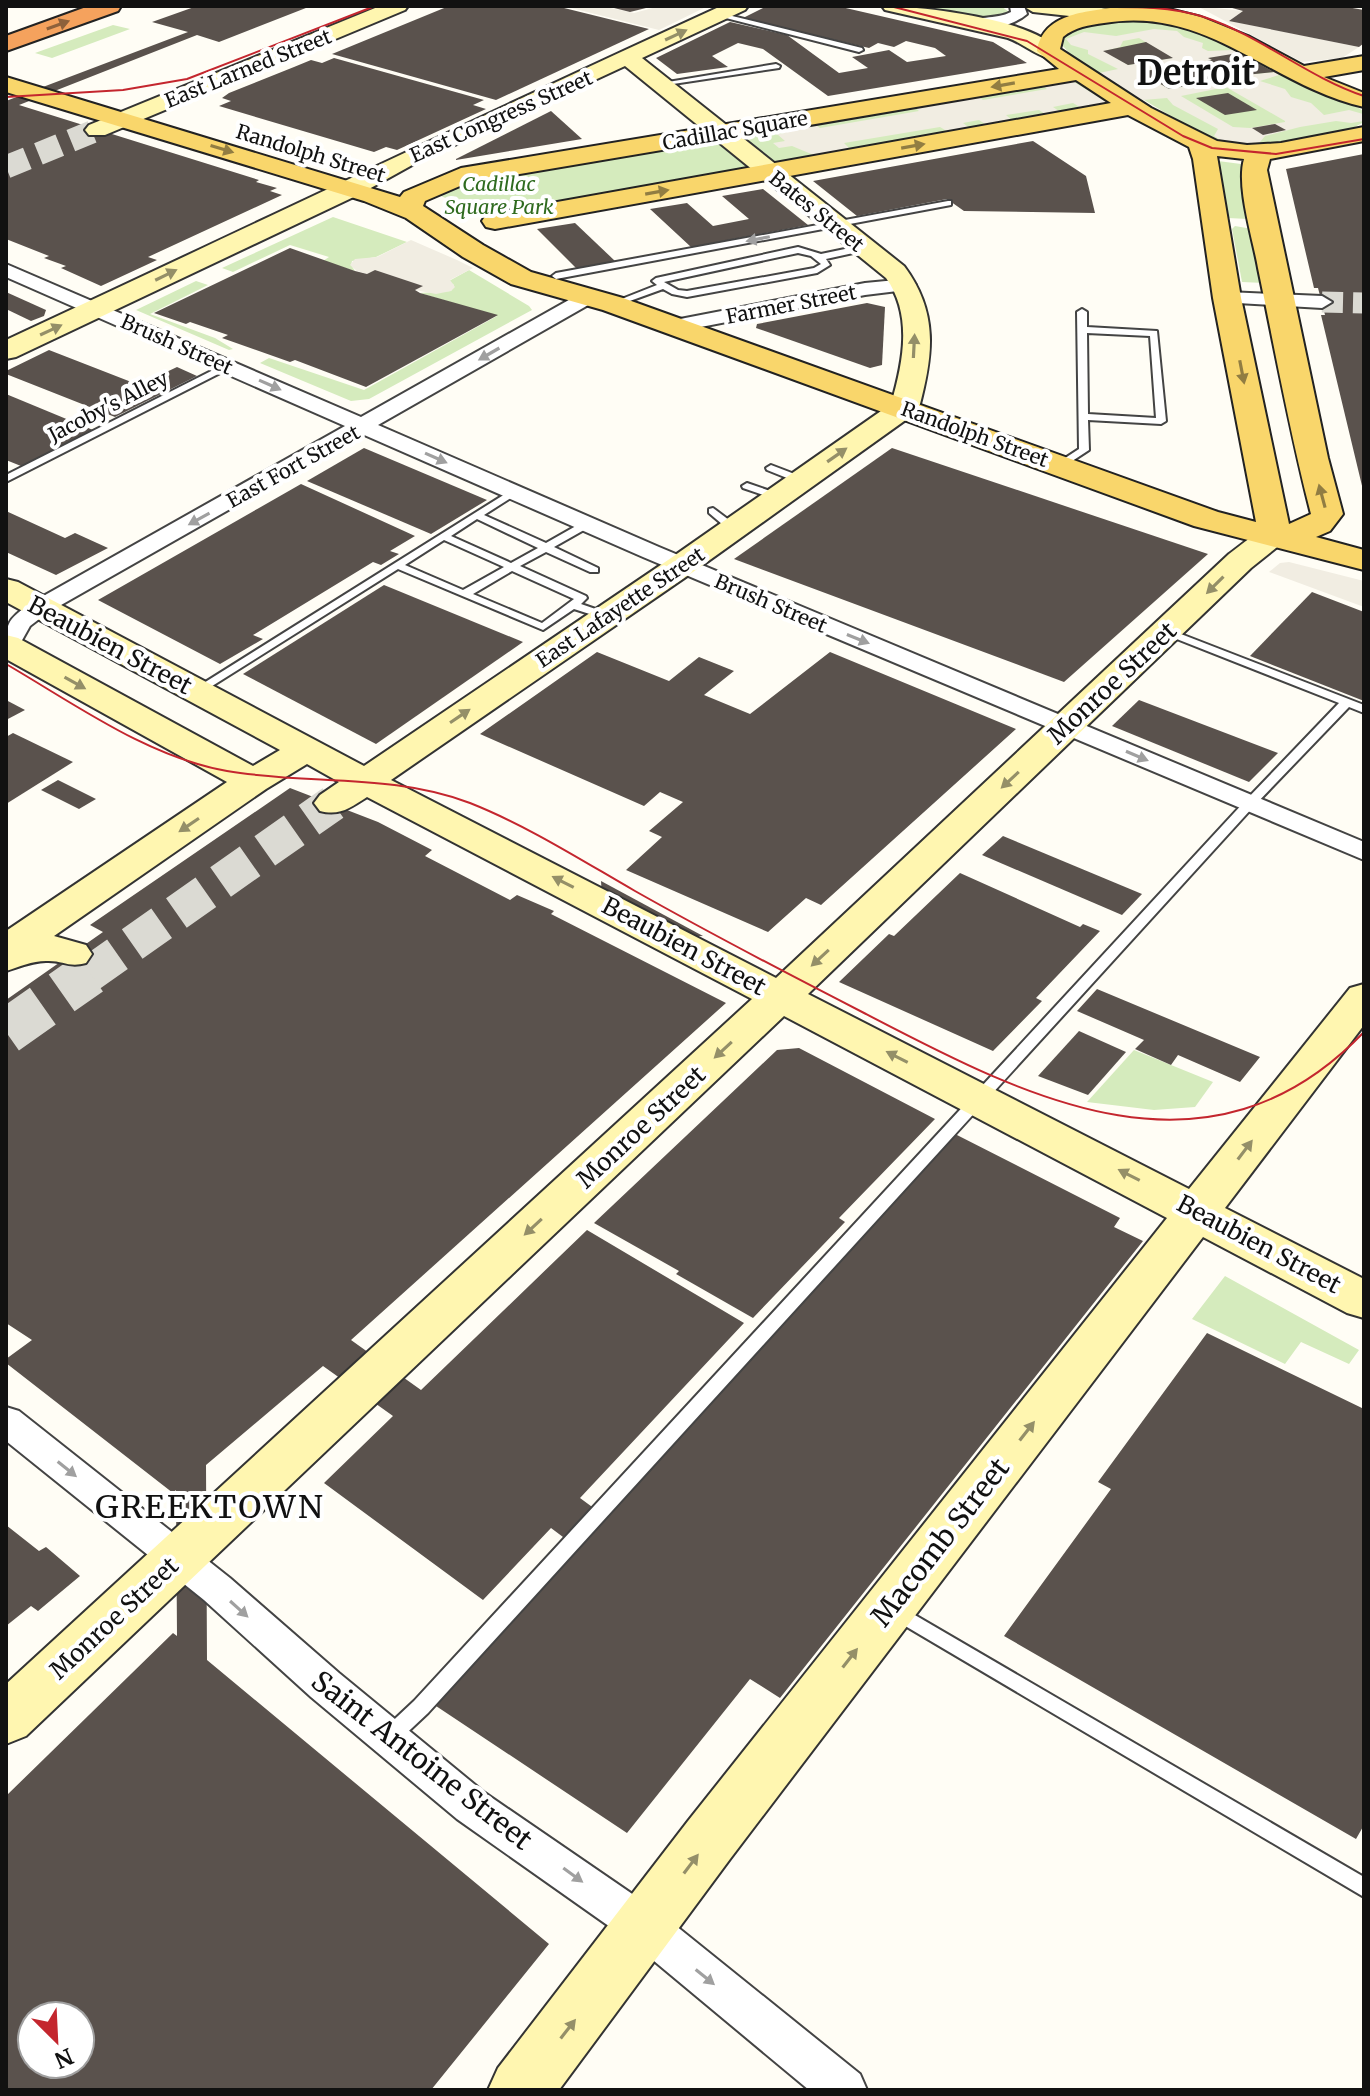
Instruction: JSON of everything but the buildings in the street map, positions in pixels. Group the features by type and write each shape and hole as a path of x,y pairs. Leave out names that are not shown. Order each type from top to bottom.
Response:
{"highway":[{"path":"6,44 110,6"}],"main road":[{"path":"1164,6 1208,24 1301,74 1362,101"},
{"path":"1208,24 1160,14 1106,14 1059,28 1048,42 1048,51 1200,144 1225,150 1259,152 1364,134"},
{"path":"1301,74 1364,63"},
{"name":"Cadillac Square","path":"420,201 461,176 1080,72"},
{"path":"51,98 30,89 29,83 40,78 60,76"},
{"name":"Randolph Street","path":"6,84 51,98 109,125 185,138 351,189 477,212 556,276 602,300"},
{"name":"Randolph Street","path":"51,98 100,103 118,92 377,174 420,201 473,251 521,278 548,288 602,300 1206,519 1364,560"},
{"name":"Cadillac Square","path":"477,212 580,206 1136,106"},
{"path":"185,138 180,133 185,127 219,125"},
{"path":"1200,144 1227,298 1275,536"},
{"name":"Monroe Street","path":"1259,152 1254,170 1263,224 1312,458 1327,514 1324,522 1316,527 1275,536"},
{"path":"559,160 509,177 504,188 517,199 532,204 580,206"},
{"path":"1215,222 1263,224"}],"street":[{"name":"East Larned Street","path":"109,125 398,6"},
{"path":"892,6 1023,36 1048,51"},
{"path":"970,24 1009,20 1019,14 1017,6"},
{"path":"1033,6 1106,14"},
{"name":"East Congress Street","path":"6,351 729,10"},
{"name":"Bates Street","path":"628,58 907,285"},
{"name":"Brush Street","path":"6,270 682,565 1364,852"},
{"path":"904,408 913,382 916,308 907,285"},
{"name":"Farmer Street","path":"675,326 865,289 907,285"},
{"path":"1227,298 1322,302"},
{"name":"East Fort Street","path":"6,645 20,622 39,608 365,426 602,300"},
{"name":"East Lafayette Street","path":"310,751 319,761 318,798 365,781 682,565 723,519 904,408"},
{"name":"Monroe Street","path":"6,1719 780,997 1240,561 1275,536"},
{"name":"Beaubien Street","path":"6,589 365,781 1364,1300"},
{"name":"Beaubien Street","path":"6,645 253,781"},
{"path":"193,748 232,740 242,729 246,717"},
{"path":"6,950 253,781 310,751"},
{"path":"6,958 45,947 63,949 72,954"},
{"name":"Macomb Street","path":"520,2090 889,1608 1364,997"},
{"name":"Saint Antoine Street","path":"6,1421 179,1559 471,1806 645,1927 844,2090"}],"lane":[{"path":"729,10 859,50"},
{"path":"660,84 776,66"},
{"path":"556,276 948,203"},
{"path":"821,257 864,248"},
{"path":"798,250 810,251 821,257 826,265 817,270 687,294 662,286 656,281 664,277 798,250"},
{"path":"602,300 662,286"},
{"path":"1060,466 1084,450 1082,312"},
{"path":"1082,330 1154,333 1161,421 1083,417"},
{"name":"Jacoby's Alley","path":"6,479 227,366"},
{"path":"747,486 783,482"},
{"path":"197,691 513,492"},
{"path":"477,515 594,570"},
{"path":"464,594 587,524"},
{"path":"397,565 543,627 582,598 443,536"},
{"path":"573,605 606,616"},
{"path":"1168,632 1364,709"},
{"path":"389,1737 421,1707 1250,803 1347,702"},
{"path":"889,1608 1364,1888"}],"green space":[{"path":"920,6 1001,6 1009,12 977,18"},
{"path":"1141,19 1205,31 1319,93 1359,108 1364,112 1364,122 1351,129 1278,143 1222,141 1204,136 1074,58 1061,44 1066,35 1084,25"},
{"path":"113,25 130,29 52,58 35,53"},
{"name":"Cadillac Square Park","path":"1080,72 1136,106 495,221 426,189"},
{"path":"1218,161 1241,164 1248,219 1228,218"},
{"path":"333,217 407,242 376,257 352,261 355,271 323,261 329,257 290,245 233,272 222,268"},
{"path":"1235,226 1252,229 1264,283 1242,282 1232,229"},
{"path":"469,270 532,310 369,399 351,401 260,363 269,358 364,390 497,316 420,293 451,291 454,285 449,281"},
{"path":"196,281 208,285 150,314 215,338 233,349 229,350 136,310"},
{"path":"1134,1050 1213,1082 1195,1107 1154,1110 1087,1102"},
{"path":"1225,1276 1359,1350 1349,1364 1301,1342 1285,1364 1192,1319"}],"shaded area":[{"path":"563,6 601,6 634,13 660,6 708,6 659,30"},
{"path":"1197,6 1243,11 1230,21 1359,47 1342,58 1302,62"},
{"path":"1154,29 1177,31 1184,37 1203,43 1202,48 1208,51 1233,50 1243,55 1209,58 1212,60 1209,62 1235,76 1274,72 1279,75 1260,81 1285,89 1291,97 1311,103 1324,115 1349,110 1363,114 1364,121 1336,121 1300,127 1265,136 1260,142 1250,145 1227,144 1214,136 1218,129 1173,105 1167,98 1143,100 1099,73 1118,69 1088,54 1088,50 1071,45 1066,39 1084,32 1116,36","holes":["1139,38 1172,58 1128,65 1105,51 1120,47 1123,41","1185,64 1214,82 1169,89 1141,72","1226,87 1285,122 1250,128 1233,127 1181,96"]},
{"path":"1069,79 1110,104 1083,109 1073,103 1053,107 1062,113 1048,116 1039,110 1006,115 1014,122 988,126 979,120 963,123 971,129 950,133 940,127 844,143 851,150 816,156 792,146 779,148 773,143 785,141 777,134 785,133 779,128 812,122 820,128 919,111 912,105 975,95 983,100 1047,89 1041,84"},
{"path":"411,240 473,268 450,280 455,287 451,291 436,294 415,290 422,286 375,270 367,274 357,271 350,265 355,259 377,257"},
{"path":"1289,562 1364,581 1364,607 1269,572 1280,563"}],"tunnel":[{"path":"6,167 97,130"},
{"path":"1322,302 1364,303"},
{"path":"88,975 333,803"},
{"path":"6,1032 90,973"}],"tram line":[{"path":"6,97 123,90 187,79 375,6"},
{"path":"890,6 1027,41 1183,136 1212,148 1276,154 1364,139"},
{"path":"1050,6 1166,9 1204,17 1364,96"},
{"path":"6,664 140,742 197,764 257,775 411,787 492,812 721,938 928,1046 1054,1100 1118,1115 1181,1119 1244,1109 1305,1081 1364,1032"}],"district":[{"name":"Detroit","path":"1196,73"},
{"name":"GREEKTOWN","path":"210,1507"}]}
